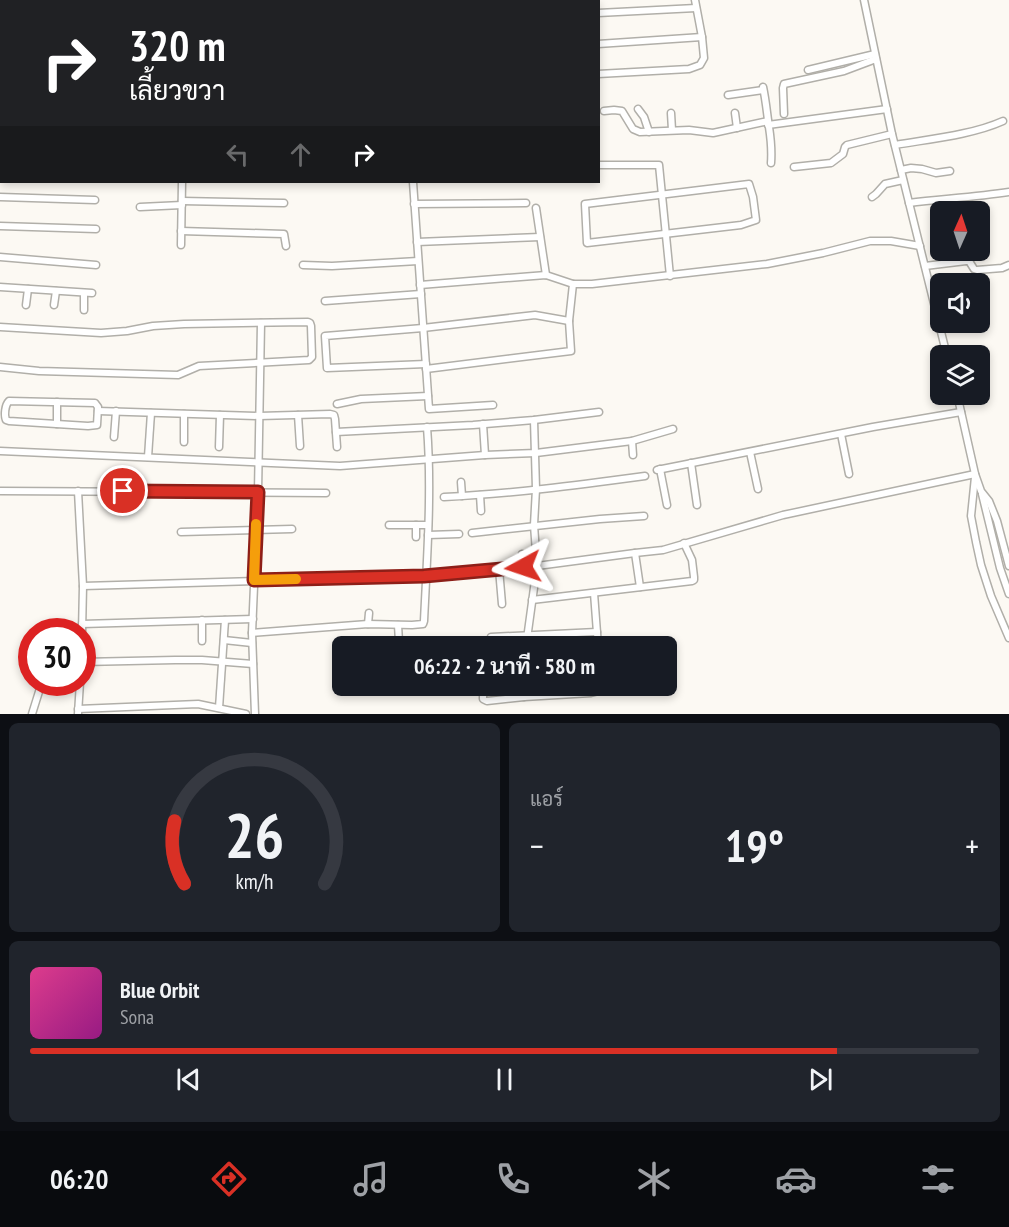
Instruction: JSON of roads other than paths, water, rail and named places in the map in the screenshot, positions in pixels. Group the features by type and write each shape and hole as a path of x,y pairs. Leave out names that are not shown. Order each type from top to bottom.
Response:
{"street":[{"path":"600,74 689,69 700,66 704,58 694,0"},
{"path":"864,0 892,134 944,345"},
{"path":"600,13 696,8"},
{"path":"600,44 702,37"},
{"path":"808,70 876,56"},
{"path":"784,114 784,84 844,70 876,56"},
{"path":"728,95 763,89 772,141 771,163"},
{"path":"638,109 644,117 649,132"},
{"path":"604,111 622,111 631,127 636,131 689,130 712,133 768,123 887,109"},
{"path":"671,113 672,130"},
{"path":"735,113 737,128"},
{"path":"895,145 971,131 1003,121"},
{"path":"794,167 831,163 843,154 847,145 892,134"},
{"path":"600,165 659,165 670,276"},
{"path":"901,170 922,169 936,173 950,171"},
{"path":"872,197 885,184 903,180"},
{"path":"181,244 182,183"},
{"path":"413,183 429,409 493,405"},
{"path":"749,184 756,220 741,225 587,243 585,204 662,195 749,184"},
{"path":"909,203 1009,192"},
{"path":"0,198 95,200"},
{"path":"414,204 526,202"},
{"path":"140,207 182,203 284,204"},
{"path":"536,208 546,275"},
{"path":"0,226 96,229"},
{"path":"181,231 284,234 286,246"},
{"path":"417,242 540,237"},
{"path":"420,285 546,275 573,284 592,284 767,264 870,241 891,241 920,246"},
{"path":"0,257 96,265"},
{"path":"303,265 332,266 418,261"},
{"path":"925,266 969,261 977,270 1002,268 1009,265"},
{"path":"569,321 535,315 325,336 327,368 426,367 571,351 569,321 573,284"},
{"path":"0,287 92,293"},
{"path":"26,305 28,289"},
{"path":"54,305 56,291"},
{"path":"84,293 84,310"},
{"path":"325,301 421,294"},
{"path":"255,714 252,633 258,492 261,323"},
{"path":"0,327 101,333 153,326 310,323 312,357 309,360 199,366 178,375 39,371 0,367"},
{"path":"337,404 361,399 428,396"},
{"path":"9,401 95,403 98,411 98,422 95,426 9,421 5,418 3,411 9,401"},
{"path":"57,402 57,424"},
{"path":"959,405 975,474 1009,594"},
{"path":"98,411 259,416 325,414 334,416 336,419 337,447"},
{"path":"114,437 116,411"},
{"path":"148,457 151,412"},
{"path":"336,432 483,424 599,412"},
{"path":"667,505 659,470 961,412"},
{"path":"184,414 184,442"},
{"path":"219,447 220,415"},
{"path":"298,415 300,446"},
{"path":"528,635 537,566 534,525 536,453 534,420"},
{"path":"483,424 486,455"},
{"path":"252,633 368,624 423,624 428,535 427,427"},
{"path":"0,451 340,466 536,453 632,441 673,429"},
{"path":"841,434 849,474"},
{"path":"632,441 633,455"},
{"path":"750,452 758,489"},
{"path":"691,463 697,505"},
{"path":"83,586 426,576 537,566 663,550 783,514 975,474"},
{"path":"975,474 971,516 984,577 1009,638"},
{"path":"444,497 645,477"},
{"path":"461,482 462,496"},
{"path":"0,491 326,493"},
{"path":"78,491 83,586 82,618"},
{"path":"981,491 989,501 997,521 1009,566"},
{"path":"480,495 481,511"},
{"path":"472,533 534,525 644,516"},
{"path":"388,525 428,525"},
{"path":"416,525 416,537"},
{"path":"181,532 292,529"},
{"path":"428,535 459,534"},
{"path":"532,600 694,580 692,560 684,543"},
{"path":"635,553 640,587"},
{"path":"522,554 523,567"},
{"path":"499,569 502,604"},
{"path":"594,593 597,636"},
{"path":"368,624 369,613"},
{"path":"96,624 253,619"},
{"path":"202,620 202,641"},
{"path":"219,708 225,620"},
{"path":"398,625 399,636"},
{"path":"509,636 597,632"},
{"path":"224,640 252,643"},
{"path":"96,662 175,660 253,664"},
{"path":"32,714 38,696"},
{"path":"79,696 78,711 190,704 246,714"},
{"path":"484,696 484,700 541,696"}]}
